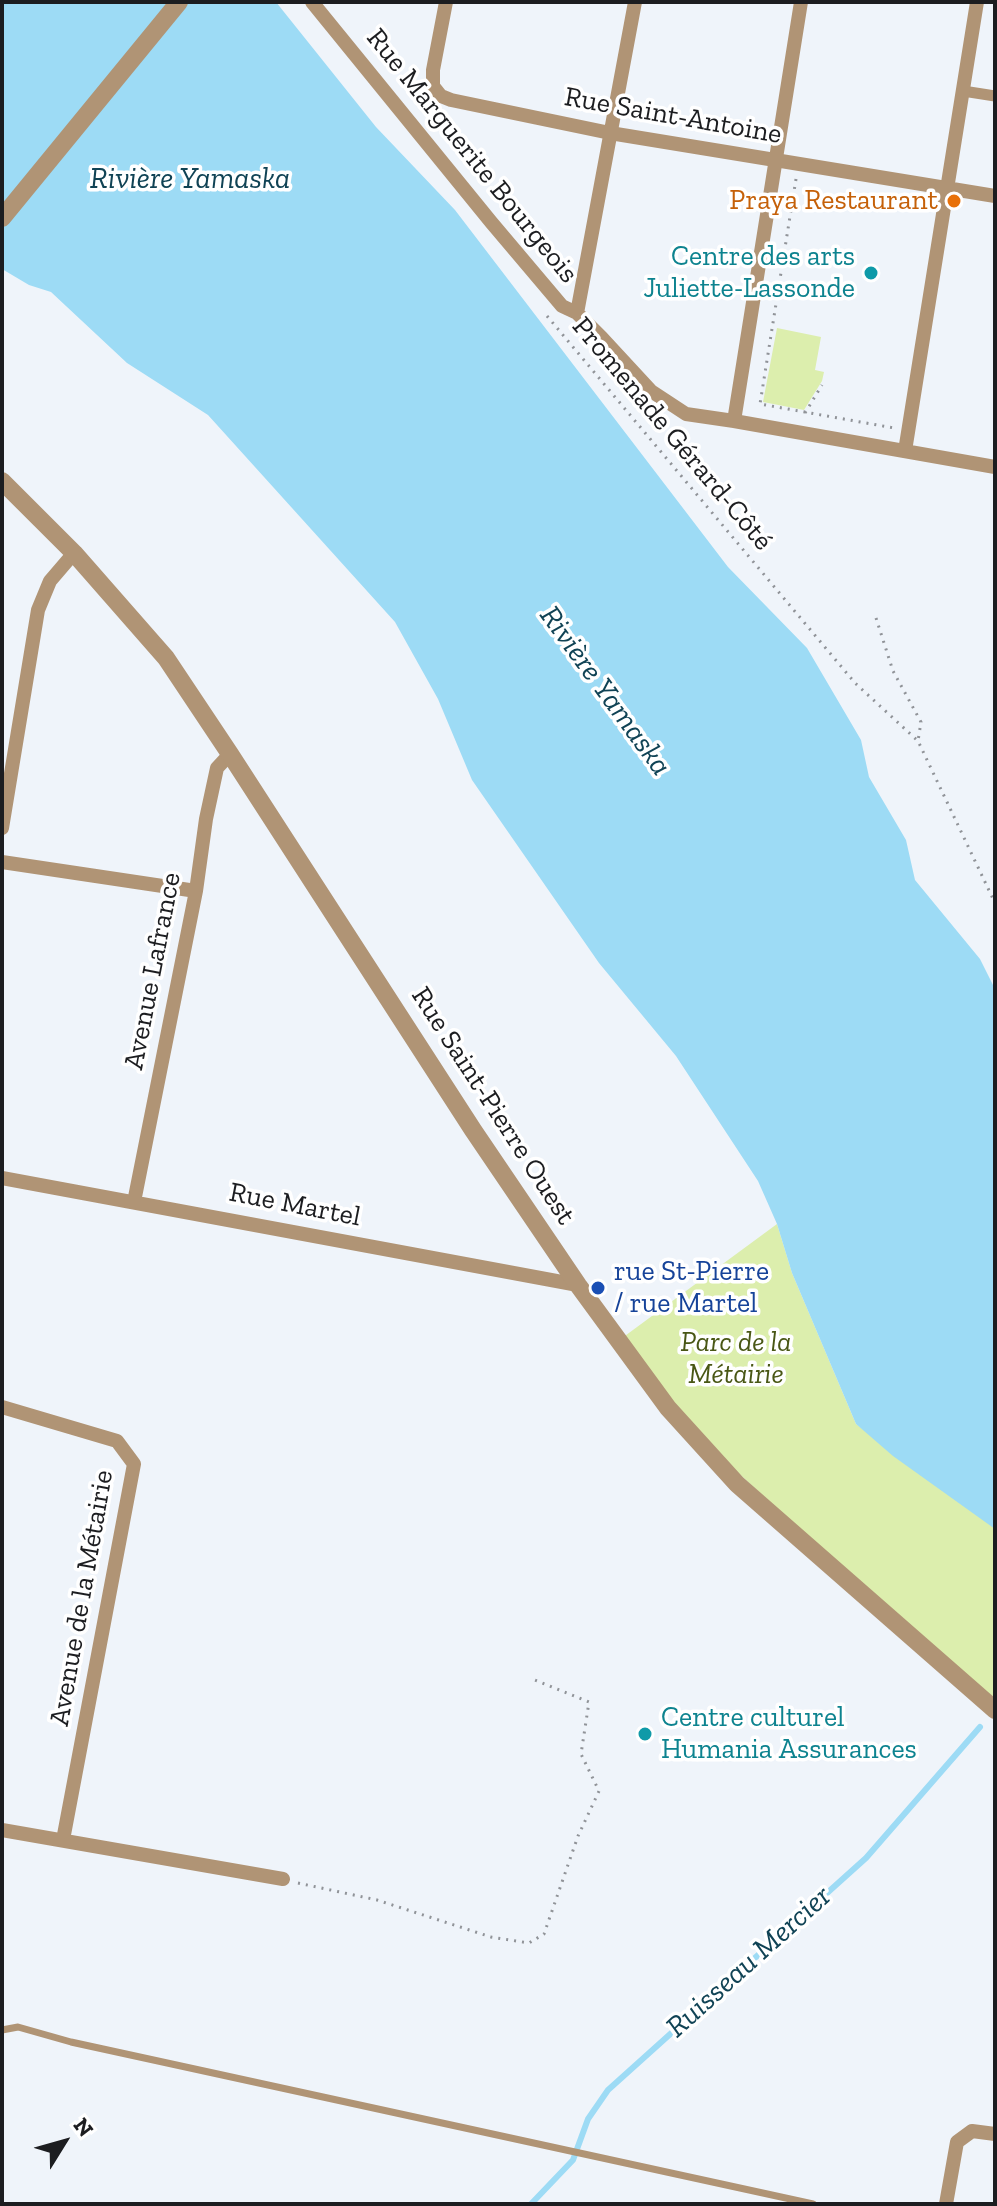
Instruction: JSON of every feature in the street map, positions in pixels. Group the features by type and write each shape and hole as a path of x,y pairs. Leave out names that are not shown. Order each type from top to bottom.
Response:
{"street":[{"path":"2,218 179,2"},
{"name":"Rue Marguerite Bourgeois","path":"312,2 562,306 577,313 651,391 686,414 995,467"},
{"name":"Rue Saint-Antoine","path":"446,2 433,70 433,86 441,96 451,100 610,133 995,196"},
{"path":"577,313 635,2"},
{"path":"734,421 801,2"},
{"path":"905,451 977,2"},
{"path":"963,91 995,96"},
{"name":"Rue Saint-Pierre Ouest","path":"2,481 74,553 166,658 473,1130 578,1285 668,1408 737,1484 995,1710"},
{"path":"2,828 38,610 50,581 74,553"},
{"name":"Avenue Lafrance","path":"134,1202 196,891 206,819 217,768 230,754"},
{"path":"2,862 196,891"},
{"name":"Rue Martel","path":"2,1178 578,1285"},
{"name":"Avenue de la Métairie","path":"2,1407 117,1441 134,1464 63,1840"},
{"path":"2,1830 283,1879"},
{"path":"946,2204 957,2142 972,2131 995,2134"}],"lane":[{"path":"2,2030 18,2027 71,2042 813,2204"}],"path":[{"path":"798,164 760,404 907,431"},
{"name":"Promenade Gérard-Côté","path":"545,313 855,683 918,741 995,903"},
{"path":"805,413 822,385"},
{"path":"876,618 893,671 921,722 918,741"},
{"path":"283,1879 377,1900 491,1937 529,1943 544,1934 578,1836 599,1791 581,1754 589,1702 535,1680"}],"green space":[{"path":"777,328 821,337 815,370 824,372 822,381 804,410 763,402"},
{"name":"Parc de la Métairie","path":"777,1224 792,1273 856,1424 995,1525 995,1710 668,1408 618,1341"}],"water":[{"name":"Rivière Yamaska","path":"2,2 276,2 376,127 455,210 728,567 807,648 861,740 869,777 906,840 915,880 980,959 995,989 995,1529 893,1456 856,1424 792,1273 777,1224 758,1181 676,1056 599,963 472,780 438,699 395,622 208,415 127,363 51,292 29,285 2,269"}],"waterway":[{"name":"Ruisseau Mercier","path":"531,2204 573,2160 588,2119 608,2090 866,1858 980,1727"}],"place":[{"name":"Praya Restaurant","path":"954,201"},
{"name":"Centre des arts Juliette-Lassonde","path":"871,273"},
{"name":"rue St-Pierre / rue Martel","path":"598,1288"},
{"name":"Centre culturel Humania Assurances","path":"645,1734"}]}
